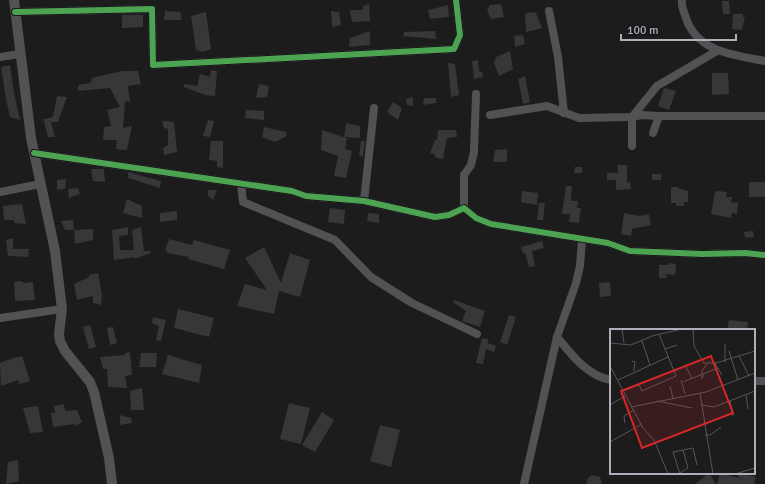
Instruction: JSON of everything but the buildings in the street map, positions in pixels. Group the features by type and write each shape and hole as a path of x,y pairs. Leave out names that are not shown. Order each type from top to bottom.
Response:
{"street":[{"path":"14,0 31,138 55,252 62,309 59,334 60,341 65,351 90,382 94,392 109,458 112,484"},
{"path":"15,12 152,9 154,65 450,50 456,47 460,35 456,0"},
{"path":"682,0 681,4 689,28 695,36 717,51 765,61"},
{"path":"549,11 558,57 564,113"},
{"path":"632,146 632,117 657,86 717,51"},
{"path":"0,57 20,54"},
{"path":"464,208 464,175 471,165 474,152 476,94"},
{"path":"490,116 546,106 579,118 632,117 641,115 765,116"},
{"path":"364,201 374,108"},
{"path":"653,133 659,116"},
{"path":"34,153 292,191 306,196 364,201 435,217 448,215 464,208"},
{"path":"0,192 40,184"},
{"path":"241,184 243,202 335,240 371,277 412,302 478,334"},
{"path":"464,208 476,218 491,224 582,240 608,243 630,251 702,254 745,253 765,255"},
{"path":"524,484 557,336 576,283 580,266 582,240"},
{"path":"0,318 62,309"},
{"path":"557,336 575,360 602,378 610,380"}],"cycle path":[{"path":"15,12 152,9 153,65 454,49 460,35 456,0"},
{"path":"34,153 292,191 306,196 364,201 435,217 449,215 464,208 476,218 491,224 608,243 630,251 702,254 745,253 765,255"}]}
